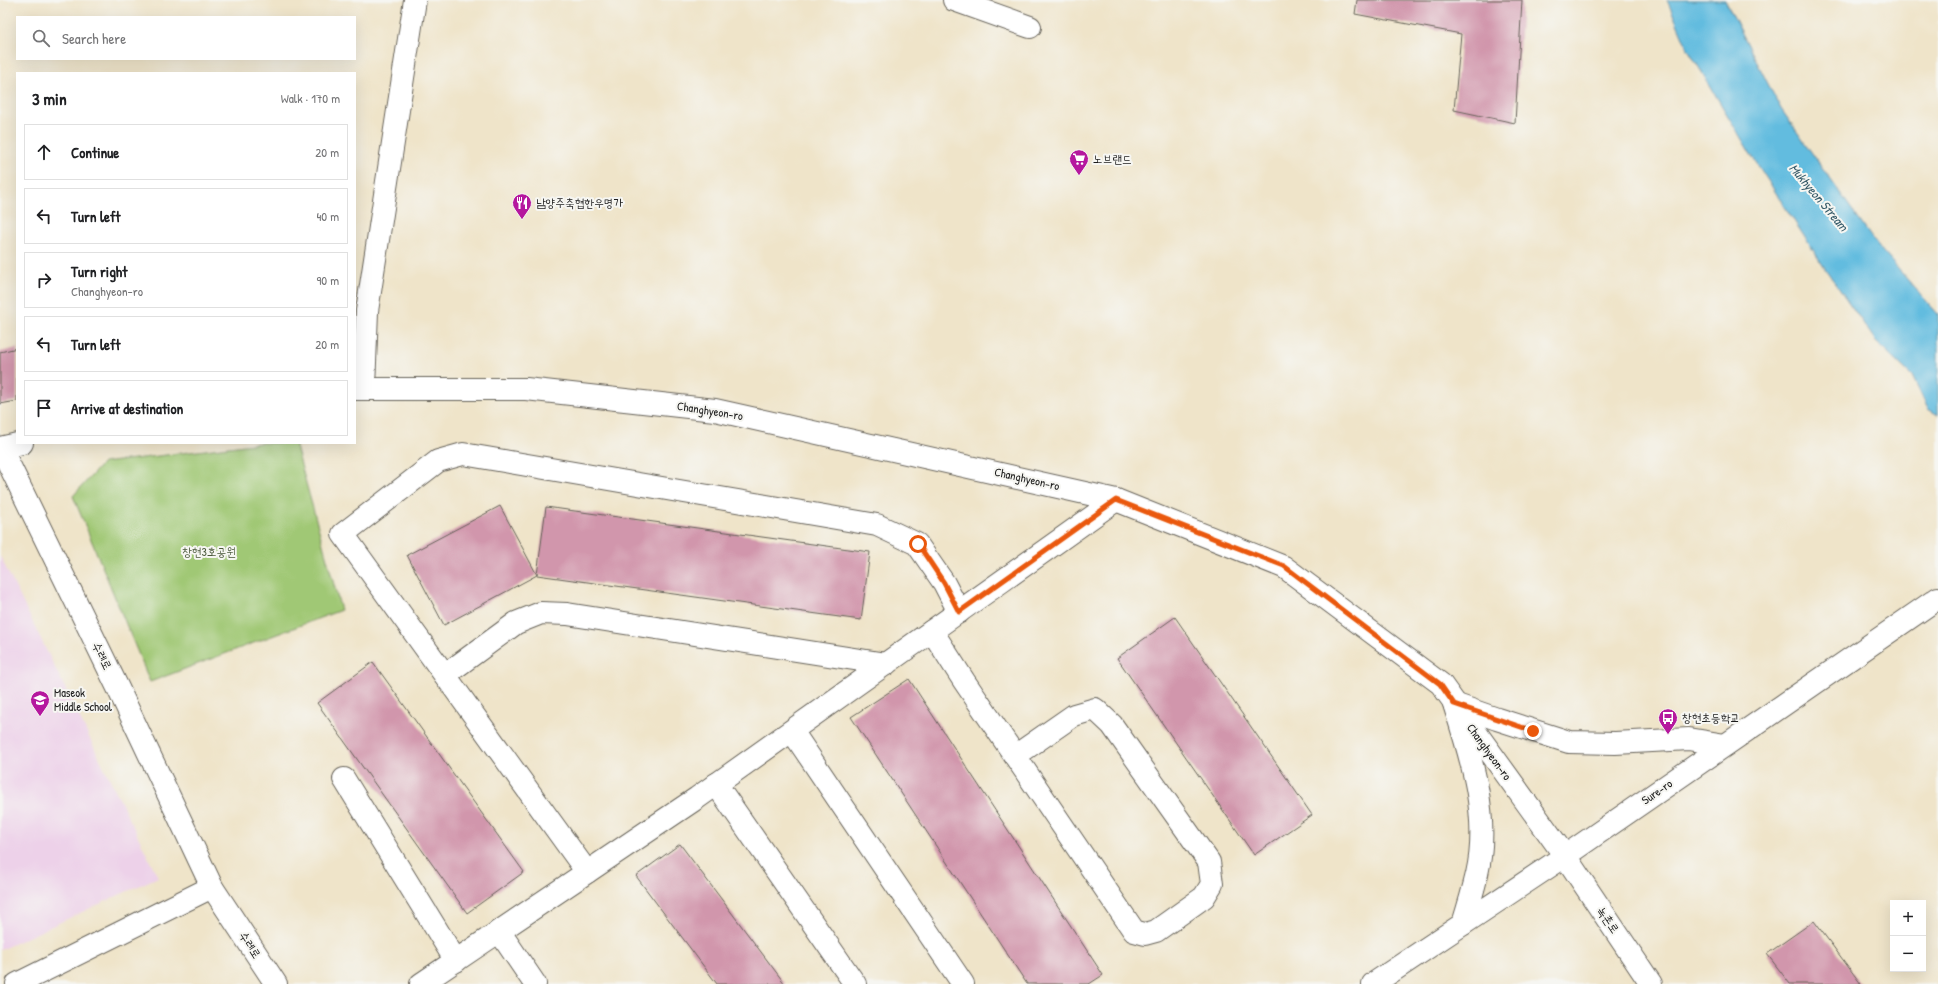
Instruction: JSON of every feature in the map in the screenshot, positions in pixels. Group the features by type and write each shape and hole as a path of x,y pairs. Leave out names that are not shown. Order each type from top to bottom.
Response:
{"main road":[{"path":"360,388 367,311 414,0"},
{"path":"954,0 1030,27"},
{"name":"Changhyeon-ro","path":"360,388 526,389 715,410 1116,500 1284,566 1440,684 1565,856"},
{"path":"0,448 18,444"},
{"name":"수레로","path":"0,448 117,686 212,887 276,984"},
{"path":"587,872 343,534 438,461 463,454 877,525 918,544 944,583 959,612"},
{"path":"421,984 716,784 1116,500"},
{"name":"Sure-ro","path":"1373,984 1565,856 1938,598"},
{"path":"445,675 516,623 541,613 567,614 886,664"},
{"path":"932,631 1015,756 1134,931 1145,934 1156,931 1204,897 1212,884 1209,862 1112,725 1095,709 1074,715 1015,756"},
{"path":"1454,704 1504,722 1569,742 1615,743 1689,739 1725,745"},
{"path":"1454,704 1473,764 1479,798 1481,835 1478,873 1463,924"},
{"path":"792,731 963,984"},
{"path":"344,779 456,960"},
{"path":"716,784 855,984"},
{"name":"녹촌로","path":"1565,856 1651,984"},
{"path":"17,984 212,887"},
{"path":"499,931 535,984"}],"shaded area":[{"name":"Maseok Middle School","path":"0,556 158,877 0,950"}],"green space":[{"name":"창현3호공원","path":"252,444 295,444 341,610 150,682 73,496 103,463"}],"water":[{"name":"Mukhyeon Stream","path":"1667,0 1725,0 1781,109 1876,244 1938,314 1938,415 1928,409 1912,376 1875,340 1826,270 1750,153 1688,49"}],"building":[{"path":"1357,0 1522,0 1515,123 1454,110 1461,34 1355,14"},
{"path":"16,348 16,401 0,404 0,352"},
{"path":"500,506 537,575 444,625 407,555"},
{"path":"546,507 870,552 861,620 537,575"},
{"path":"1175,617 1312,815 1254,855 1117,658"},
{"path":"373,662 524,872 467,913 317,703"},
{"path":"909,679 1103,975 1089,984 1027,984 851,717"},
{"path":"680,844 785,984 717,984 636,876"},
{"path":"1814,921 1861,984 1790,984 1767,954"}],"place":[{"name":"노브랜드","path":"1079,176"},
{"name":"남양주축협한우명가","path":"522,220"},
{"name":"Maseok Middle School","path":"40,717"},
{"name":"창현초등학교","path":"1668,735"}],"route":[{"path":"918,544 944,583 959,612 1116,500 1284,566 1440,684 1454,704 1533,731"}]}
